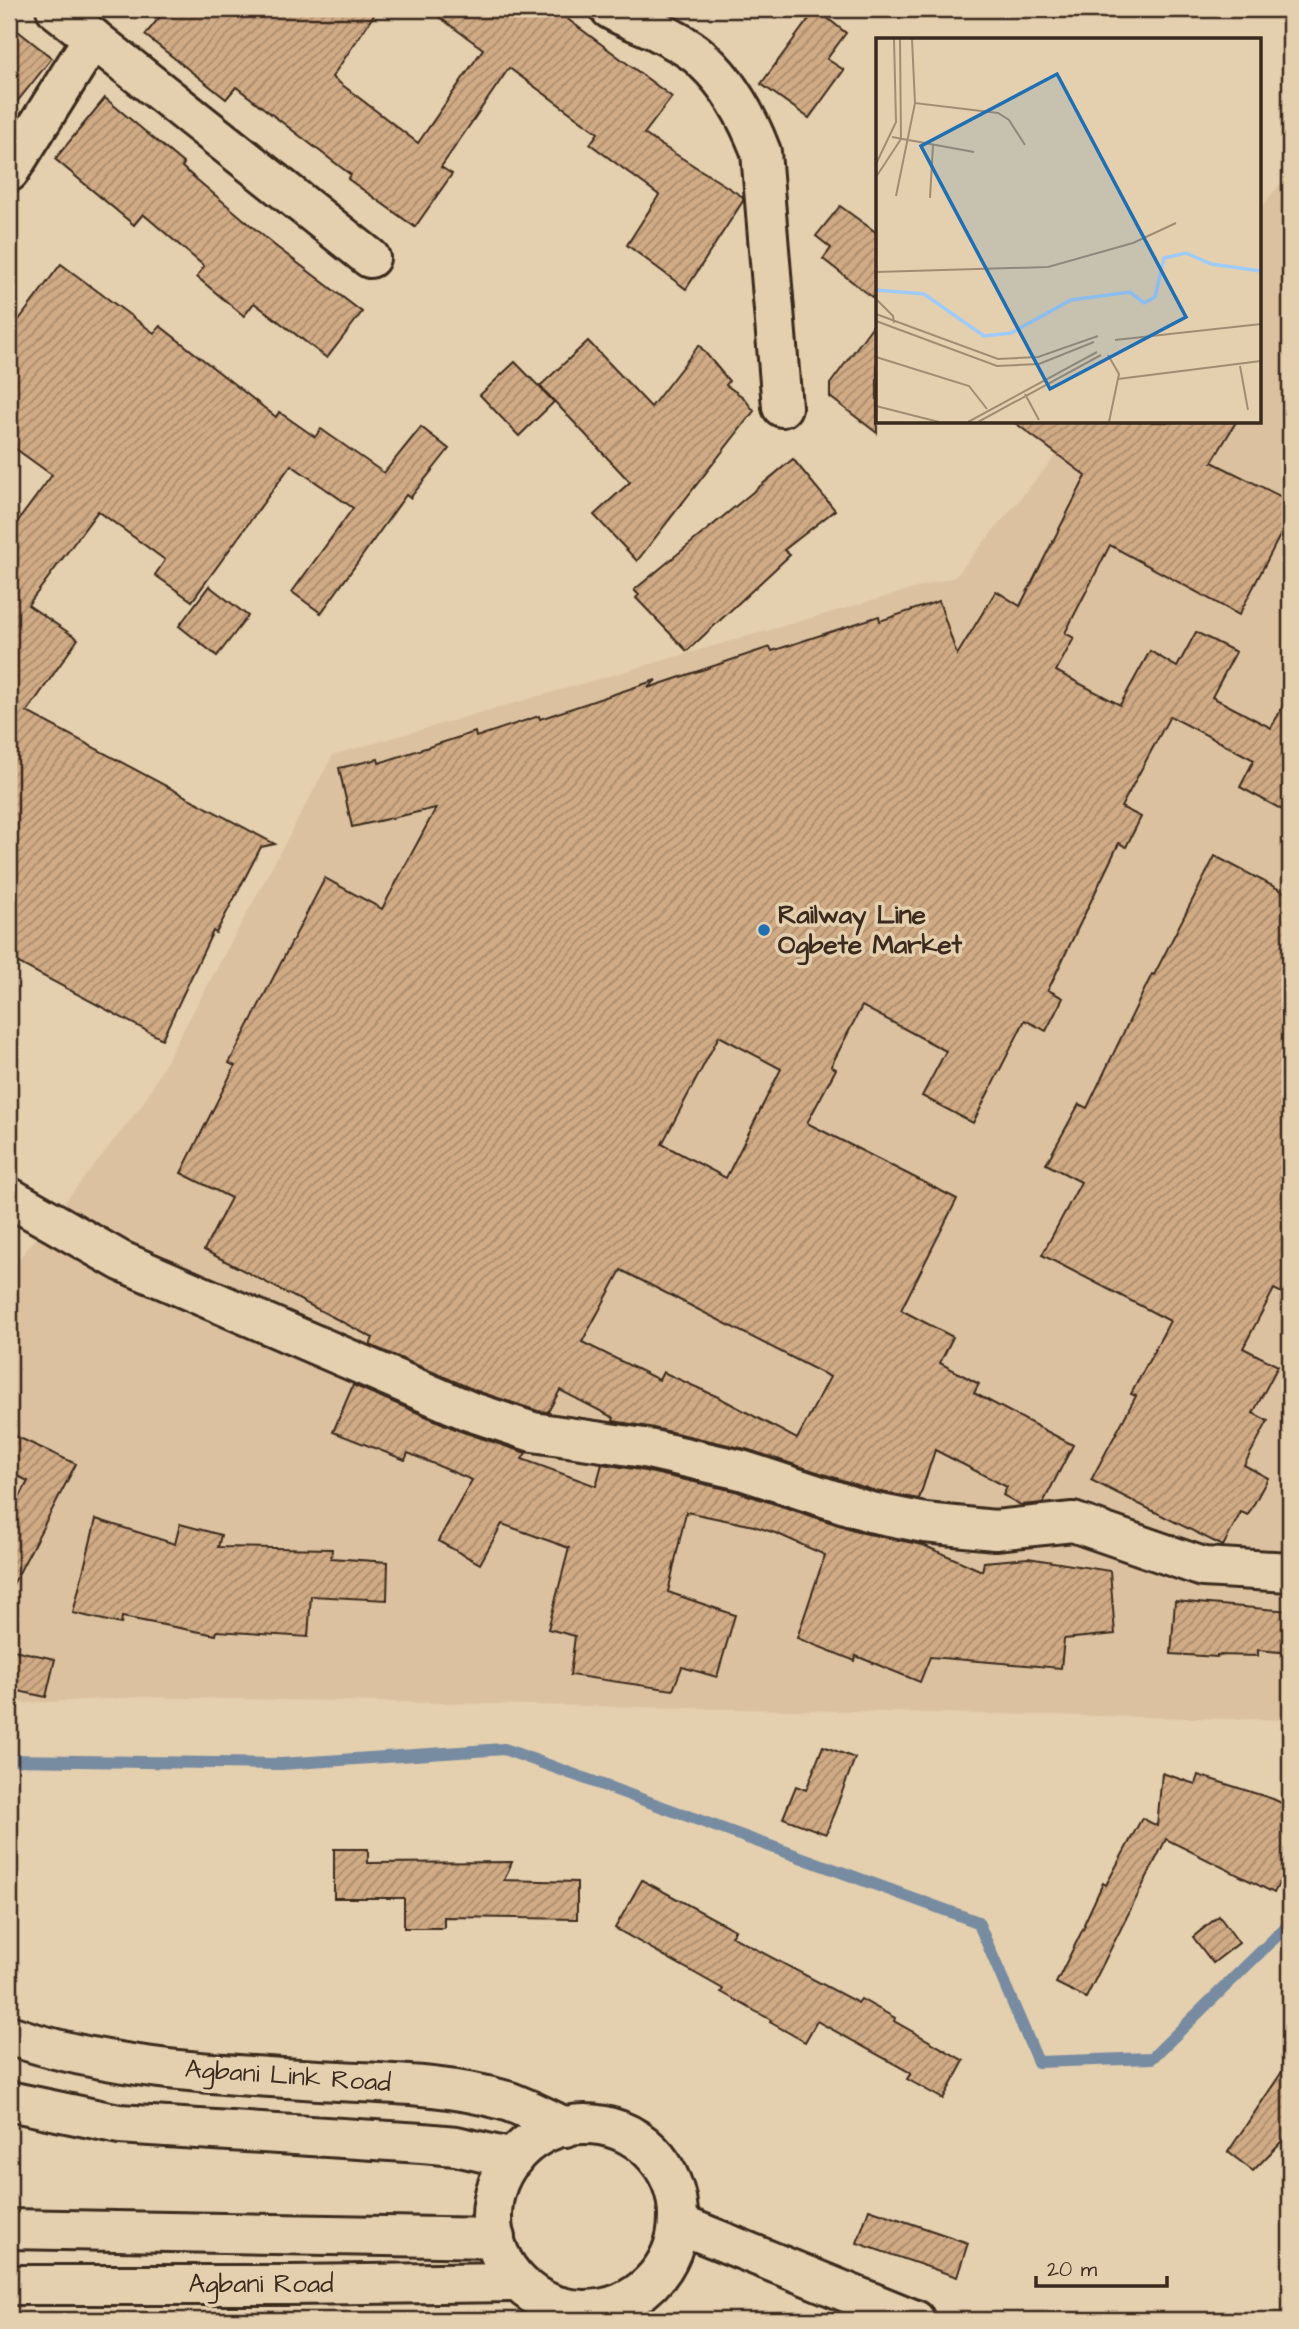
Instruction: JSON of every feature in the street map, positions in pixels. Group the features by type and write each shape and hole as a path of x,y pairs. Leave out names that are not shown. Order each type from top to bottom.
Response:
{"main road":[{"path":"56,9 370,258"},
{"path":"610,9 626,19 657,31 703,59 731,93 749,121 761,152 782,407"},
{"path":"9,172 93,38"},
{"path":"9,1196 121,1261 469,1411 533,1432 644,1448 741,1470 870,1512 911,1520 996,1530 1073,1522 1203,1567 1290,1572"},
{"name":"Agbani Link Road","path":"9,2035 78,2056 126,2063 258,2076 442,2087 508,2102 565,2127"},
{"path":"9,2101 119,2124 456,2146 513,2159"},
{"path":"580,2124 608,2127 646,2147 665,2169 672,2182 679,2224 676,2242 659,2275 632,2299 597,2310 562,2314 514,2282 495,2238 492,2221 495,2196 503,2172 513,2159 531,2141 565,2127 580,2124"},
{"path":"679,2224 915,2320"},
{"name":"Agbani Road","path":"9,2229 495,2238"},
{"name":"Agbani Road","path":"9,2285 514,2282"}],"shaded area":[{"name":"Railway Line Ogbete Market","path":"1290,172 1290,1720 139,1697 9,1704 9,1272 143,1104 333,755 955,577 1082,424 1260,424 1260,209"}],"building":[{"path":"166,9 378,9 332,77 418,143 483,49 428,9 554,9 672,97 644,134 743,197 743,201 686,289 627,245 659,195 590,144 598,133 509,68 441,167 452,174 415,227 348,179 351,175 236,87 226,99 145,35"},
{"path":"816,9 846,33 827,59 844,70 809,118 761,84"},
{"path":"9,24 52,58 9,112"},
{"path":"105,98 274,245 362,312 327,358 254,303 244,316 197,277 204,266 143,214 134,225 55,159"},
{"path":"840,206 876,232 876,300 823,259 831,248 816,236"},
{"path":"61,264 154,333 160,326 276,417 279,412 315,437 321,429 384,473 421,427 449,449 410,498 406,495 321,613 292,592 353,508 291,465 192,601 155,575 165,560 98,511 28,605 78,639 27,712 275,844 261,847 216,933 213,931 162,1039 9,958 9,533 52,475 9,444 9,333"},
{"path":"876,321 877,433 830,397 830,384"},
{"path":"588,341 651,407 699,345 729,381 726,385 743,397 754,411 637,561 594,515 630,482 540,386"},
{"path":"515,362 554,402 519,436 480,395"},
{"path":"1017,424 1235,424 1212,462 1290,501 1290,516 1239,615 1110,545 1065,633 1074,638 1056,671 1120,705 1150,651 1177,667 1196,632 1236,652 1212,697 1271,728 1290,693 1290,814 1240,787 1254,760 1170,716 1121,807 1141,817 1126,847 1119,843 1048,990 1063,998 1046,1031 1025,1020 973,1123 922,1096 946,1051 862,1006 831,1066 836,1069 807,1123 957,1199 901,1310 953,1337 940,1363 979,1384 974,1393 1073,1445 1043,1503 1021,1505 1003,1495 1007,1487 935,1450 919,1499 876,1491 746,1449 613,1421 614,1418 560,1390 548,1412 538,1411 477,1391 370,1345 373,1338 204,1250 231,1198 181,1173 235,1066 229,1063 325,878 382,909 436,808 352,827 339,768 378,759 379,763 475,732 476,737 539,716 540,719 656,680 648,688 770,647 772,651 879,616 880,621 939,601 957,655 996,591 1020,606 1086,476","holes":["719,1036 781,1069 726,1178 662,1144","621,1270 830,1377 797,1439 718,1397 663,1372 659,1380 582,1342"]},
{"path":"793,459 835,510 784,550 790,555 687,651 636,598 639,595 634,590"},
{"path":"209,586 248,616 217,656 179,626"},
{"path":"1215,856 1290,895 1290,1297 1274,1289 1243,1348 1278,1366 1253,1413 1268,1421 1244,1465 1268,1478 1248,1515 1241,1512 1223,1546 1091,1480 1136,1396 1131,1394 1170,1321 1042,1255 1081,1182 1046,1164 1079,1104 1087,1108 1152,974 1154,975"},
{"path":"353,1385 460,1431 526,1453 522,1459 596,1486 602,1464 640,1470 735,1491 863,1533 923,1545 982,1571 984,1562 1028,1558 1110,1571 1115,1634 1064,1639 1061,1668 930,1657 920,1682 856,1656 855,1661 797,1638 825,1555 754,1526 686,1512 668,1592 735,1615 717,1677 682,1667 673,1690 570,1675 575,1636 548,1629 569,1548 502,1524 480,1564 438,1541 472,1480 408,1453 405,1460 333,1432"},
{"path":"9,1433 76,1464 9,1592 9,1519 28,1481 9,1472"},
{"path":"96,1519 175,1544 180,1524 221,1535 218,1547 332,1549 331,1558 388,1562 387,1600 311,1596 308,1637 217,1631 216,1635 122,1617 121,1624 73,1613"},
{"path":"1175,1601 1290,1611 1290,1653 1258,1650 1258,1656 1217,1657 1171,1654"},
{"path":"9,1649 55,1659 46,1697 9,1689"},
{"path":"823,1746 855,1758 826,1834 783,1818 796,1786 806,1790"},
{"path":"1162,1773 1195,1784 1198,1775 1290,1807 1290,1862 1274,1893 1166,1839 1086,1998 1056,1983 1103,1883 1106,1885 1142,1818 1157,1826"},
{"path":"334,1849 368,1849 368,1863 512,1862 504,1880 577,1882 577,1919 444,1917 444,1928 404,1928 404,1898 334,1898"},
{"path":"642,1880 735,1930 731,1936 858,2003 861,1999 964,2061 943,2099 907,2079 911,2073 817,2021 805,2042 721,1992 723,1989 615,1928"},
{"path":"1219,1916 1239,1943 1213,1963 1193,1937"},
{"path":"1290,2060 1290,2133 1253,2171 1228,2152"},
{"path":"869,2209 968,2243 957,2277 857,2243"}],"waterway":[{"path":"9,1760 281,1764 504,1749 978,1922 1038,2062 1152,2058 1290,1923"}],"place":[{"name":"Railway Line Ogbete Market","path":"764,930"}]}
